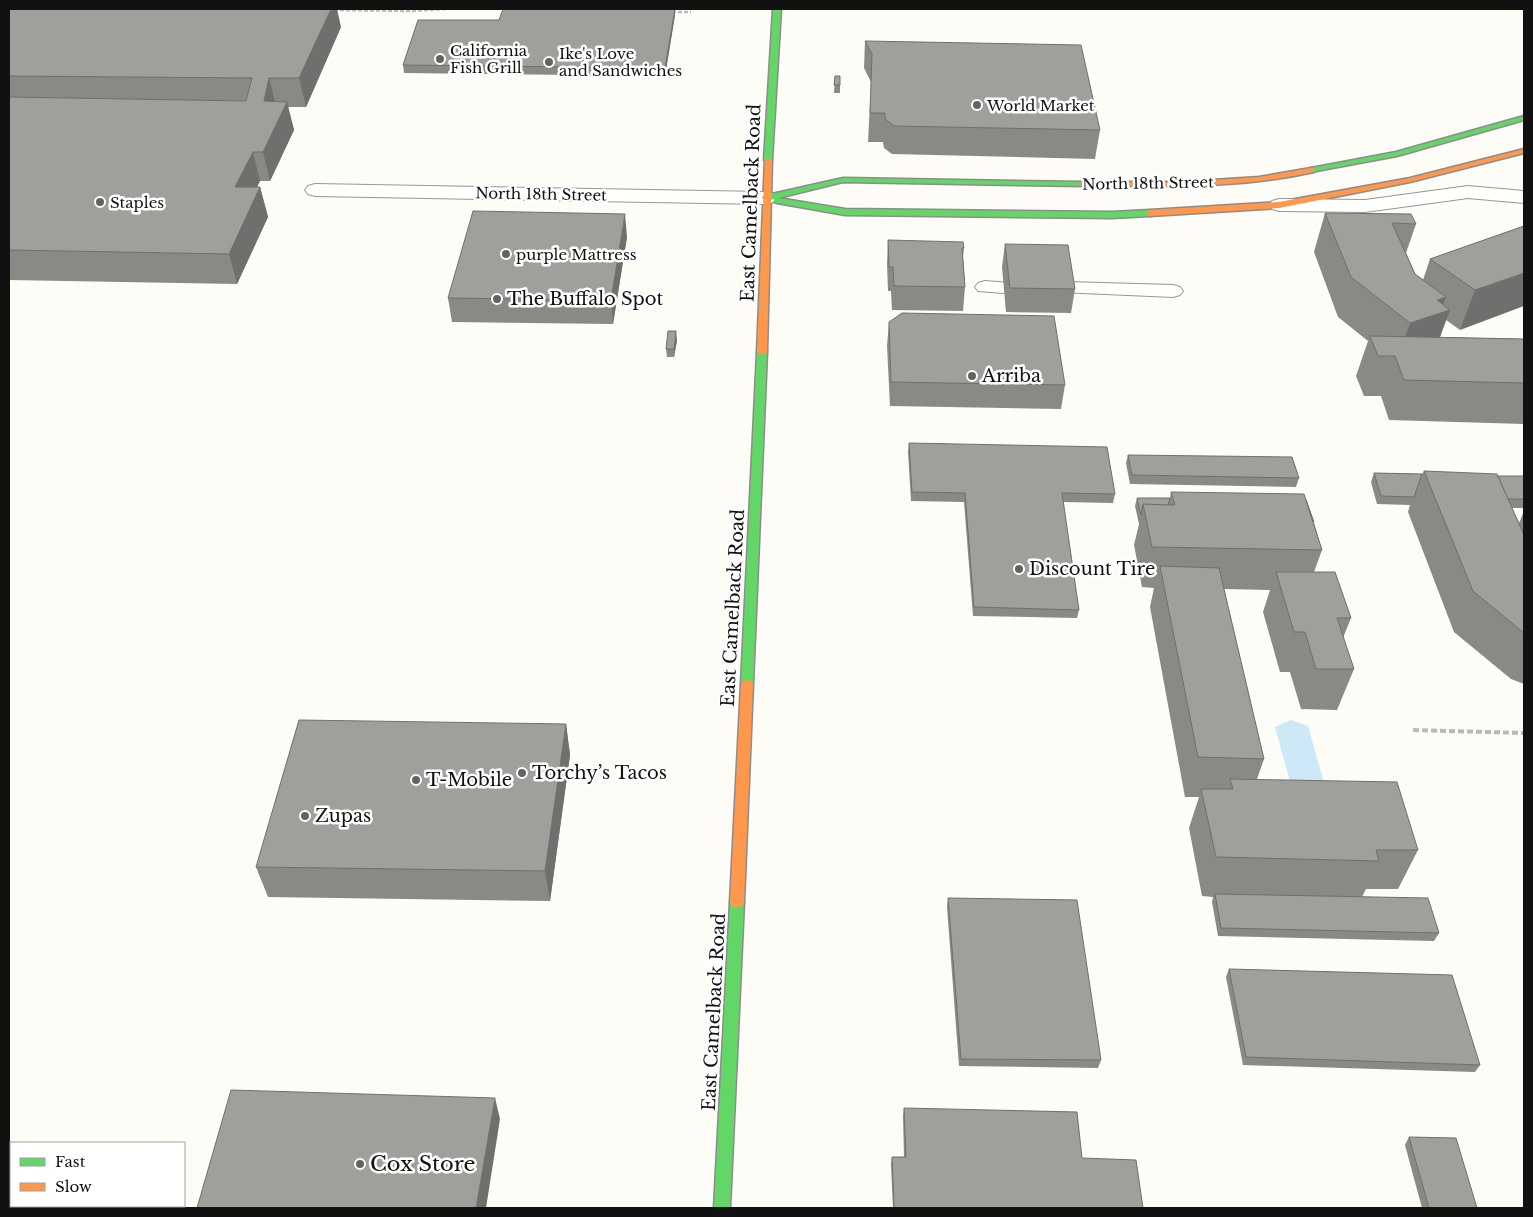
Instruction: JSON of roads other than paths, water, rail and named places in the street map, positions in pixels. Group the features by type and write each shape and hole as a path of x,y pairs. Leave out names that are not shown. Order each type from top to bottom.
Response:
{"main road":[{"name":"East Camelback Road","path":"722,1208 760,421 766,198 777,14"},
{"name":"North 18th Street","path":"766,198 843,180 1109,185 1181,184 1259,179 1397,154 1524,118"},
{"name":"North 18th Street","path":"766,198 845,212 1112,215 1225,210 1278,204 1410,180 1524,151"}],"street":[{"name":"North 18th Street","path":"315,190 766,198"},
{"name":"North 18th Street","path":"1278,204 1365,206 1468,192 1524,197"}],"lane":[{"path":"1067,288 1173,291"}],"water":[{"path":"1291,720 1308,726 1324,783 1290,782 1275,727"}],"place":[{"name":"California Fish Grill","path":"440,59"},
{"name":"Ike's Love and Sandwiches","path":"549,62"},
{"name":"World Market","path":"977,105"},
{"name":"Staples","path":"100,202"},
{"name":"purple Mattress","path":"506,254"},
{"name":"The Buffalo Spot","path":"497,299"},
{"name":"Arriba","path":"972,376"},
{"name":"Discount Tire","path":"1019,569"},
{"name":"Torchy’s Tacos","path":"522,773"},
{"name":"T-Mobile","path":"416,780"},
{"name":"Zupas","path":"305,816"},
{"name":"Cox Store","path":"360,1164"}]}
